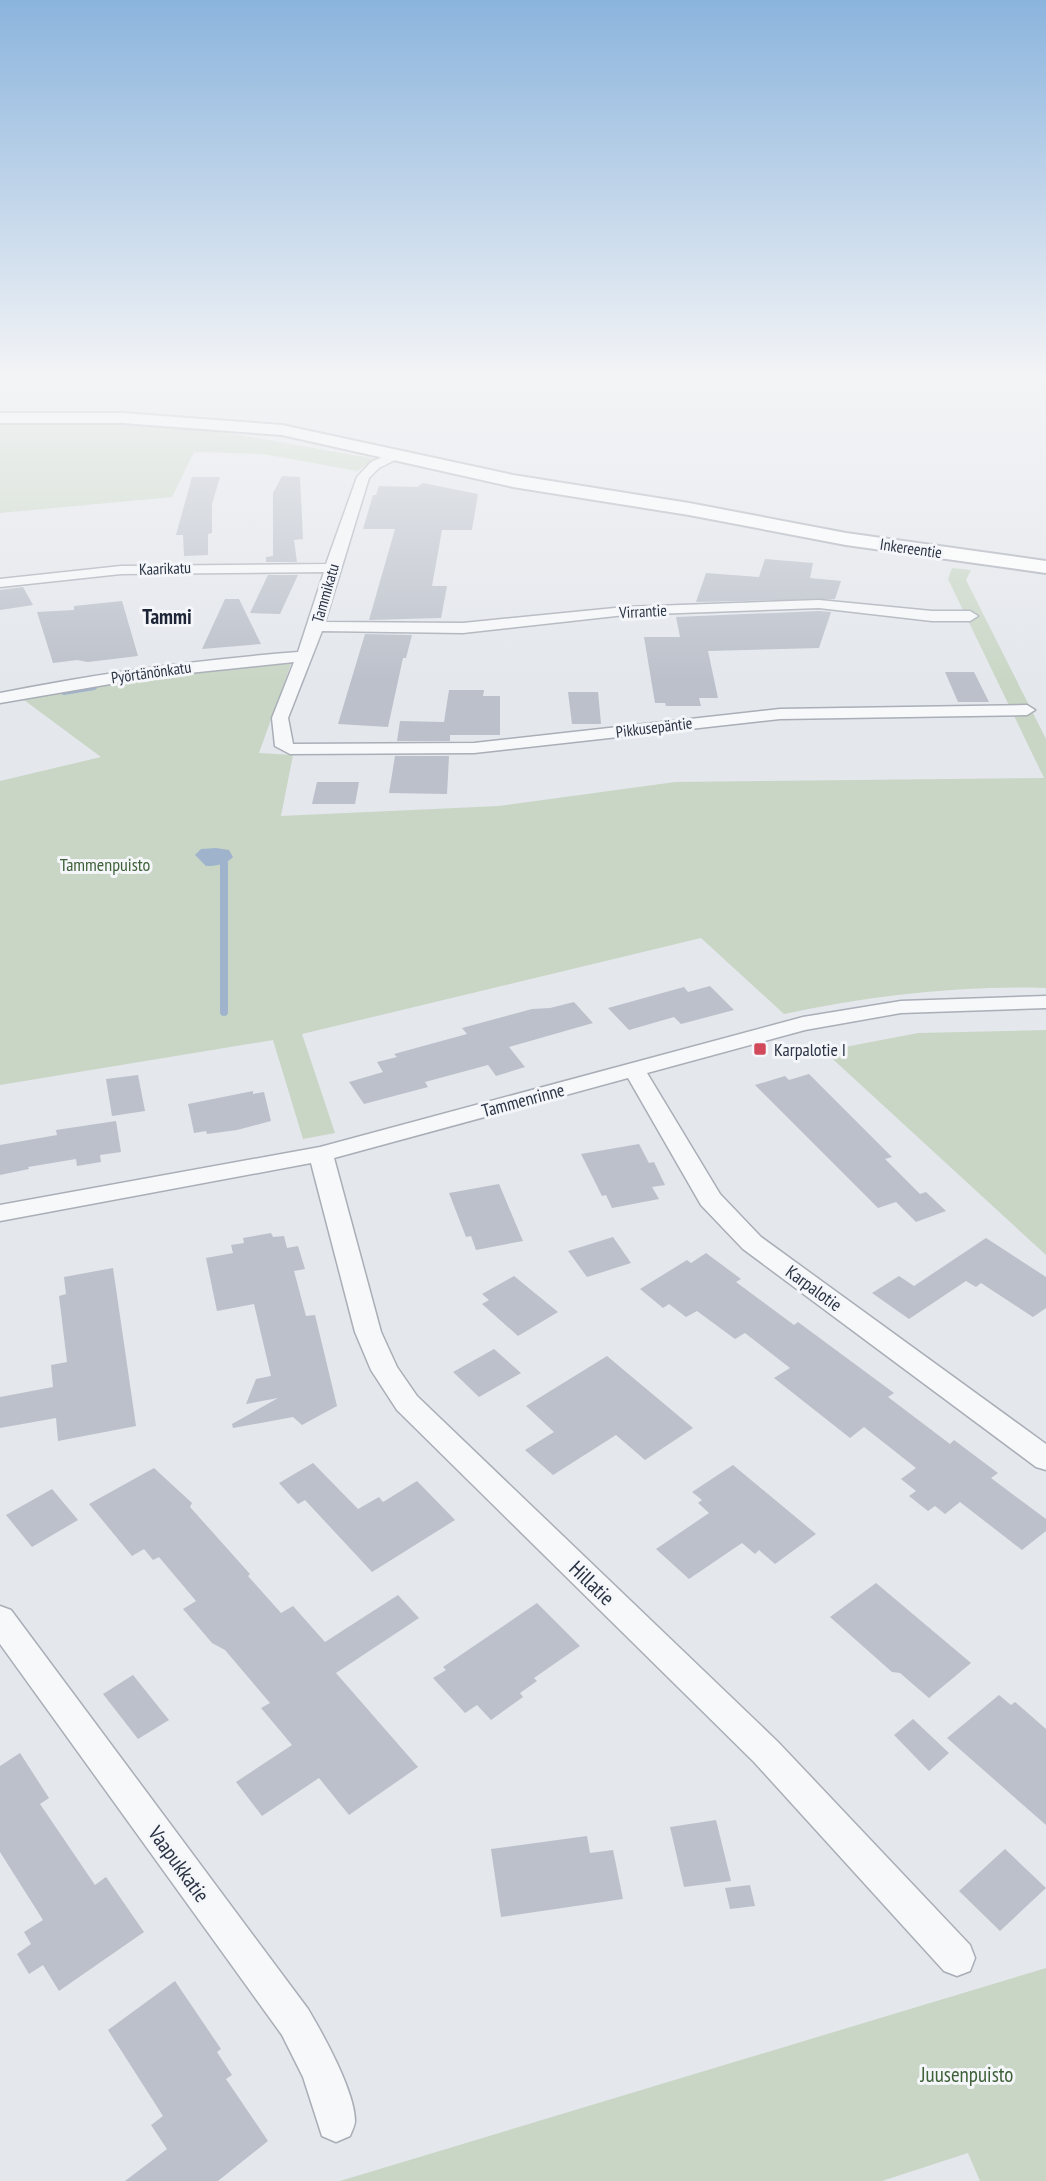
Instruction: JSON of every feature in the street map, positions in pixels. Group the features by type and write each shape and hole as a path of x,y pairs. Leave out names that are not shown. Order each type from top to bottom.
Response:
{"street":[{"name":"Tammikatu","path":"284,746 280,718 316,626 332,568 362,479"},
{"name":"Inkereentie","path":"502,479 689,509 823,535 1046,567"},
{"name":"Kaarikatu","path":"0,583 121,570 332,568"},
{"name":"Virrantie","path":"316,626 463,628 625,611 820,604 932,616 970,617"},
{"name":"Pyörtänönkatu","path":"0,698 144,672 304,656"},
{"name":"Pikkusepäntie","path":"284,746 304,751 474,748 738,716 1027,710"},
{"name":"Tammenrinne","path":"0,1213 321,1154 751,1037 855,1013 901,1007 1046,1002"},
{"name":"Karpalotie","path":"634,1070 648,1088 710,1199 752,1242 1046,1459"},
{"name":"Hillatie","path":"321,1154 325,1178 368,1332 385,1370 407,1403 766,1752 957,1958"},
{"name":"Vaapukkatie","path":"0,1619 295,2022 317,2060 330,2092 336,2122"}],"green space":[{"path":"0,479 181,479 172,497 0,513"},
{"name":"Tammenpuisto","path":"952,568 971,570 966,580 1046,739 1046,988 980,988 914,993 784,1014 701,938 302,1034 335,1133 303,1139 273,1040 0,1085 0,781 101,757 24,700 112,681 292,661 259,753 293,755 281,816 499,806 675,782 1044,778 948,579"},
{"path":"1046,1030 1046,1255 824,1051 918,1033"},
{"name":"Juusenpuisto","path":"1046,1968 1046,2181 980,2181 968,2153 882,2181 340,2181"}],"water":[{"path":"201,849 229,850 233,857 227,862 206,866 195,855"}],"building":[{"path":"192,479 219,479 212,504 212,533 208,534 208,555 184,556 183,535 176,535"},
{"path":"281,479 300,479 303,539 294,540 297,562 266,562 266,557 273,556 273,493"},
{"path":"423,483 478,494 472,530 442,530 432,586 447,586 441,618 369,620 395,529 363,529 373,495 376,495 379,486 417,487"},
{"path":"765,559 813,563 810,578 841,581 835,599 696,602 706,573 759,577"},
{"path":"268,575 298,575 280,614 250,613"},
{"path":"23,587 33,605 0,610 0,590"},
{"path":"225,599 239,599 261,644 202,649"},
{"path":"122,601 138,656 53,663 37,612 74,610 74,606"},
{"path":"831,612 819,648 708,651 718,698 699,698 701,706 666,706 665,703 655,703 644,637 680,637 676,617"},
{"path":"365,634 412,635 406,658 403,658 388,727 338,724"},
{"path":"945,672 974,672 989,702 958,702"},
{"path":"449,690 484,690 483,696 500,696 500,735 450,735 450,741 397,741 400,721 444,722"},
{"path":"568,692 598,692 601,724 572,724"},
{"path":"395,756 449,756 447,794 389,793"},
{"path":"317,782 359,782 355,804 312,804"},
{"path":"710,986 734,1010 681,1024 674,1017 629,1030 608,1008 684,987 688,992"},
{"path":"574,1002 593,1023 509,1047 525,1067 496,1076 488,1065 425,1082 428,1087 364,1104 349,1082 383,1072 377,1062 397,1057 394,1054 467,1034 462,1028 532,1009"},
{"path":"809,1074 892,1157 885,1159 920,1194 926,1192 946,1211 916,1222 896,1202 878,1208 755,1085 785,1076 789,1080"},
{"path":"138,1075 145,1111 112,1116 106,1079"},
{"path":"253,1091 253,1094 264,1092 271,1121 237,1130 194,1133 188,1104"},
{"path":"116,1121 121,1152 100,1155 101,1162 77,1166 76,1159 0,1175 0,1145 57,1135 56,1130"},
{"path":"639,1144 649,1163 654,1162 665,1185 652,1187 659,1199 612,1208 606,1195 602,1196 581,1154"},
{"path":"499,1184 523,1241 476,1250 471,1236 466,1237 449,1193"},
{"path":"271,1233 273,1237 284,1236 287,1248 298,1246 305,1269 294,1271 306,1316 315,1315 337,1406 302,1425 293,1417 233,1428 232,1424 278,1398 246,1404 256,1379 271,1376 254,1304 217,1311 206,1258 233,1253 231,1245 244,1243 243,1238"},
{"path":"613,1237 631,1263 587,1277 568,1251"},
{"path":"986,1238 1046,1277 1046,1308 1033,1317 981,1283 976,1287 966,1281 909,1319 872,1293 899,1276 914,1286"},
{"path":"706,1253 741,1279 736,1282 794,1325 798,1322 894,1393 888,1397 950,1444 954,1440 998,1473 991,1478 1046,1519 1046,1531 1022,1550 960,1502 945,1514 935,1506 928,1511 909,1496 916,1491 901,1479 916,1468 864,1427 850,1438 774,1378 790,1368 745,1333 735,1339 697,1311 686,1317 669,1304 663,1308 640,1289 687,1260 691,1263"},
{"path":"113,1268 136,1426 58,1441 56,1418 0,1428 0,1397 53,1387 51,1365 67,1362 59,1296 66,1294 64,1277"},
{"path":"514,1276 558,1312 518,1336 482,1304 489,1300 482,1294"},
{"path":"494,1349 521,1373 479,1397 453,1372"},
{"path":"607,1356 693,1428 645,1460 616,1435 553,1475 525,1450 554,1432 526,1406"},
{"path":"313,1463 358,1509 379,1497 383,1502 417,1481 455,1520 372,1572 305,1500 298,1504 279,1483"},
{"path":"733,1465 816,1534 775,1564 759,1550 755,1554 742,1543 689,1579 656,1549 709,1513 698,1503 702,1500 692,1492"},
{"path":"154,1468 192,1503 190,1507 281,1613 293,1606 325,1642 398,1595 419,1618 336,1673 418,1767 349,1815 319,1778 262,1816 236,1782 292,1745 261,1708 270,1703 225,1650 212,1643 183,1609 196,1601 159,1557 153,1560 144,1549 132,1556 89,1504"},
{"path":"52,1489 78,1520 32,1547 6,1515"},
{"path":"876,1583 971,1663 929,1698 900,1673 892,1672 830,1617"},
{"path":"537,1603 580,1646 534,1678 537,1681 520,1693 523,1697 491,1720 477,1705 465,1713 433,1678 446,1670 443,1667"},
{"path":"133,1675 169,1720 138,1739 103,1694"},
{"path":"999,1695 1011,1705 1015,1702 1046,1729 1046,1825 947,1738"},
{"path":"913,1719 949,1753 929,1771 894,1735"},
{"path":"20,1753 49,1798 40,1804 95,1885 106,1877 144,1932 59,1991 43,1965 29,1974 17,1954 31,1944 24,1932 43,1920 0,1852 0,1766"},
{"path":"716,1820 731,1881 684,1887 670,1827"},
{"path":"587,1836 590,1853 613,1850 623,1899 501,1917 491,1849"},
{"path":"1005,1849 1046,1888 1000,1931 959,1891"},
{"path":"750,1885 755,1906 730,1909 725,1888"},
{"path":"175,1981 221,2049 217,2052 232,2075 226,2079 268,2141 218,2181 125,2181 167,2149 151,2125 163,2116 108,2030"}],"waterway":[{"path":"64,692 94,687"},
{"path":"224,863 224,1012"}],"place":[{"name":"Karpalotie I","path":"760,1049"}],"district":[{"name":"Tammi","path":"167,616"}]}
